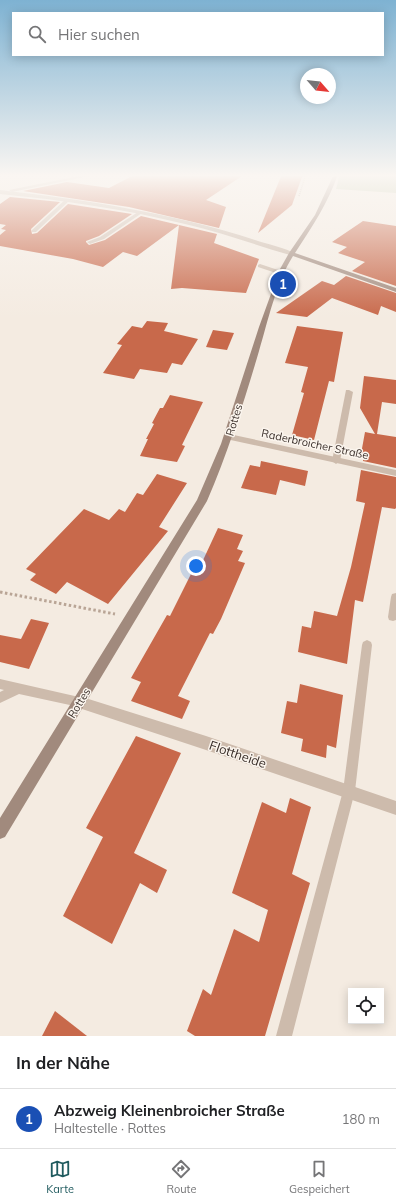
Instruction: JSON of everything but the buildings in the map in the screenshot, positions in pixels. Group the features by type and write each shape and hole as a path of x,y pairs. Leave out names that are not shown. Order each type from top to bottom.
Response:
{"street":[{"path":"183,222 213,229 292,254 396,290"},
{"name":"Rottes","path":"0,832 196,513 212,481 229,437 265,320 282,273 312,222"},
{"name":"Raderbroicher Straße","path":"229,437 396,474"},
{"name":"Flottheide","path":"80,702 396,808"}],"lane":[{"path":"34,231 43,222"},
{"path":"90,242 102,238 126,222"},
{"path":"260,266 282,273"},
{"path":"336,461 350,392"},
{"path":"393,617 396,597"},
{"path":"284,1036 349,791 366,645"},
{"path":"0,684 80,702"},
{"path":"0,698 18,688"}],"path":[{"path":"0,592 131,617"}],"place":[{"name":"Abzweig Kleinenbroicher Straße","path":"283,284"}]}
